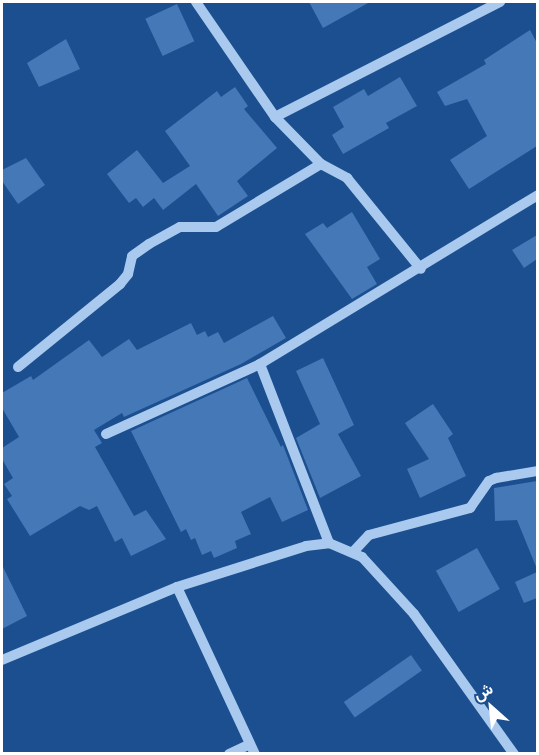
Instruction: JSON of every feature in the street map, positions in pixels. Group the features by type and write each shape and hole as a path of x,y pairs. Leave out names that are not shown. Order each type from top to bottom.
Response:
{"street":[{"path":"196,2 275,117 321,164 347,178 421,269"},
{"path":"275,117 500,2"},
{"path":"18,367 120,284 128,274 132,256 149,244 180,227 216,226 321,164"},
{"path":"106,434 260,364 421,269 537,195"},
{"path":"260,364 330,543"},
{"path":"354,551 369,535 470,508 489,481 537,471"},
{"path":"2,660 177,587 317,543 330,543 354,551 414,614 514,753"},
{"path":"177,587 252,749 229,753"}],"building":[{"path":"309,2 370,2 323,28"},
{"path":"177,4 194,41 163,56 145,19"},
{"path":"530,30 537,43 537,146 469,189 450,160 487,136 467,99 445,106 437,92 486,64 484,60"},
{"path":"66,39 80,69 39,87 27,63"},
{"path":"400,77 417,106 386,123 389,128 343,154 332,135 344,127 333,107 364,89 368,96"},
{"path":"235,87 248,106 244,109 277,148 237,181 248,196 218,216 196,184 163,210 154,198 143,207 136,198 129,203 107,174 137,150 163,183 190,166 165,131 217,91 221,97"},
{"path":"26,158 45,185 18,204 2,181 2,170"},
{"path":"352,212 380,259 367,267 377,284 352,299 305,234 323,223 327,228"},
{"path":"537,235 537,259 524,268 512,250"},
{"path":"273,316 286,338 241,364 124,417 122,413 94,430 102,443 95,447 134,516 146,510 166,539 131,556 122,538 115,542 97,506 89,510 80,506 30,536 7,499 12,496 4,484 13,478 2,459 2,448 19,437 2,408 2,393 31,376 33,380 89,340 102,357 129,339 137,350 191,323 197,335 205,331 208,337 218,332 224,343"},
{"path":"323,358 354,425 338,434 361,476 320,498 296,438 320,424 296,371"},
{"path":"247,378 281,447 283,445 308,510 282,522 270,497 241,512 251,534 235,541 237,548 214,558 211,551 202,555 195,538 191,540 186,529 181,532 131,431"},
{"path":"433,404 453,434 448,438 466,476 420,498 407,469 429,459 405,423"},
{"path":"537,481 537,569 517,520 495,521 494,488"},
{"path":"477,548 500,589 459,612 436,571"},
{"path":"2,565 27,616 2,629"},
{"path":"537,572 537,598 524,603 515,582"},
{"path":"411,655 422,671 355,718 344,702"}]}
